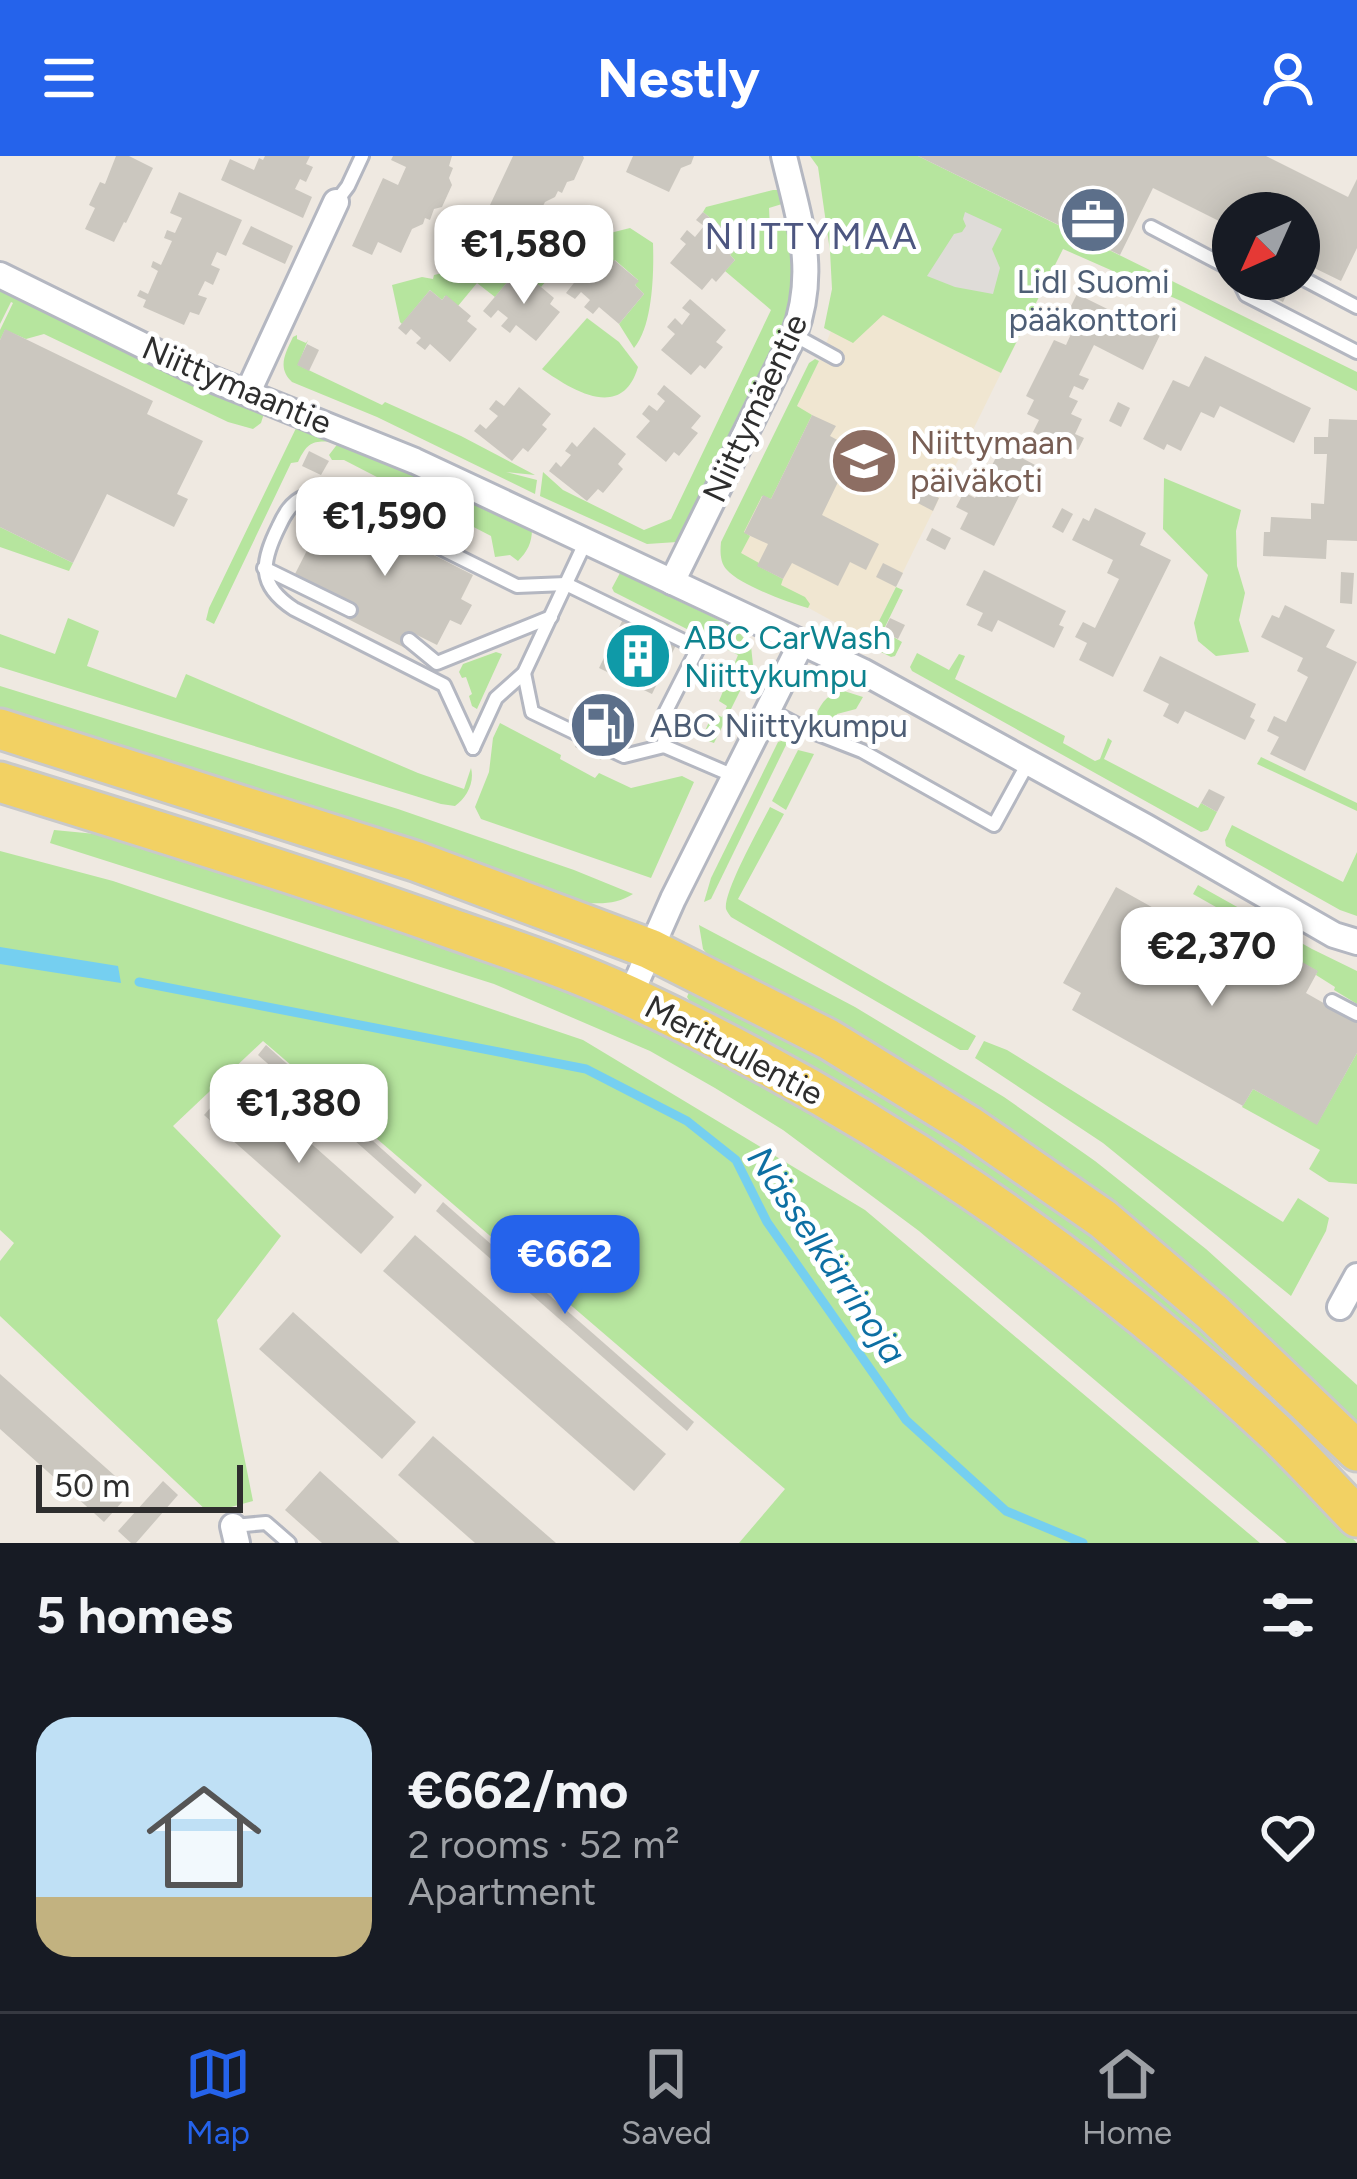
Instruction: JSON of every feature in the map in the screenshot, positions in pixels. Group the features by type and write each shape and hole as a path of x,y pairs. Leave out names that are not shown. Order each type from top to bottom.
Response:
{"main road":[{"name":"Merituulentie","path":"0,729 415,861 650,949 828,1040 969,1126 1102,1219 1213,1313 1357,1450"},
{"name":"Merituulentie","path":"0,782 351,892 580,975 798,1081 927,1160 1073,1262 1261,1420 1357,1517"}],"street":[{"name":"Niittymäentie","path":"672,582 794,335 805,302 806,251 784,156"},
{"path":"248,392 336,202"},
{"name":"Niittymaantie","path":"0,275 209,378 416,461 862,671 1334,935 1357,942"},
{"path":"630,996 802,642"},
{"path":"1340,1307 1357,1276"}],"lane":[{"path":"336,202 362,156"},
{"path":"1151,227 1212,259"},
{"path":"1320,287 1357,307"},
{"path":"1256,300 1357,352"},
{"path":"794,335 836,358"},
{"path":"444,685 275,597 264,568 268,549 293,503 322,493 342,499 517,586 566,584 698,648 665,712 664,746"},
{"path":"410,640 437,663 473,748 496,698 524,673 585,543"},
{"path":"264,568 350,610"},
{"path":"437,663 551,617"},
{"path":"524,673 532,712 624,756 664,746 734,776"},
{"path":"767,709 862,751 994,825 1028,764"},
{"path":"1332,1000 1357,1014"},
{"path":"235,1534 266,1523 289,1543"}],"shaded area":[{"path":"965,212 1002,229 992,249 1000,268 993,294 927,276 954,234 966,226"},
{"name":"Niittymaan päiväkoti","path":"839,293 1001,373 869,641 750,576 738,561 736,531 819,361"}],"green space":[{"path":"810,156 918,156 1357,372 1357,391 1181,301 1063,249 1001,373 883,315 853,343 824,328 832,289 830,251 818,167"},
{"path":"779,190 782,204 769,208 770,229 788,227 789,303 781,330 677,542 647,544 540,496 543,472 563,490 644,530 671,519 771,310 725,271 741,243 703,212 706,207"},
{"path":"630,228 653,243 649,313 634,348 619,324 644,294 635,285 638,280 615,260 611,265 598,254 580,275 563,261 541,287 530,278 525,284 514,274 495,297 477,283 458,306 430,290 400,322 392,285 433,279 434,275 573,242 586,243 586,239"},
{"path":"0,288 265,410 261,423 253,429 228,422 44,334 26,339 5,330 0,340 13,303 0,324"},
{"path":"587,318 619,342 638,367 621,393 609,397 582,392 542,369"},
{"path":"297,335 297,339 308,340 298,365 461,436 535,475 506,472 537,480 535,494 377,417 292,382 284,361"},
{"path":"815,359 819,361 797,406 812,415 771,499 762,496 744,532 750,536 741,553 783,579 781,585 805,597 808,608 733,576 723,564 721,542"},
{"path":"299,422 532,529 526,551 518,561 510,555 495,557 491,536 344,460 332,460 329,455 339,442 318,442 291,463 214,624 206,620"},
{"path":"1164,478 1241,510 1237,566 1245,593 1239,620 1249,652 1216,656 1198,641 1194,623 1208,575 1163,529"},
{"path":"0,527 73,563 69,571 0,547"},
{"path":"620,573 734,627 751,646 753,665 714,743 697,737 686,726 705,731 713,713 722,717 727,706 719,701 738,655 614,592"},
{"path":"896,587 903,590 883,631 902,642 891,657 867,645"},
{"path":"68,618 99,631 87,666 176,698 186,674 464,789 471,768 469,790 455,806 441,804 0,667 0,634 55,654"},
{"path":"917,653 949,670 959,654 965,656 955,679 1065,736 1063,743 1095,761 1108,738 1112,741 1104,759 1198,808 1201,803 1217,812 1208,830 1201,832 912,671"},
{"path":"502,654 477,709 472,706 466,677 459,672 463,664"},
{"path":"0,686 398,809 633,894 615,901 575,901 475,862 0,714"},
{"path":"844,691 863,697 856,709 837,714 832,723 816,715 827,698"},
{"path":"500,723 595,778 599,773 631,788 682,776 694,782 651,878 481,819 475,807"},
{"path":"778,742 787,743 711,899 704,902 711,878"},
{"path":"798,750 814,754 786,810 772,801"},
{"path":"1261,757 1357,803 1357,811 1257,764"},
{"path":"770,807 784,814 738,899 976,1036 968,1050 960,1050 731,917 726,909 730,888"},
{"path":"1232,825 1343,882 1357,852 1357,916 1226,846"},
{"path":"54,830 106,835 445,941 611,1006 830,1117 980,1213 1131,1328 1246,1430 1357,1543 1287,1543 919,1231 783,1130 650,1051 494,984 50,843"},
{"path":"0,851 113,881 583,1040 865,1210 1260,1543 739,1543 785,1489 263,1041 173,1126 281,1236 217,1320 253,1501 209,1513 0,1316 0,1261 14,1243 0,1230"},
{"path":"1198,885 1357,971 1357,1004 1334,990 1317,971 1285,953 1288,947 1193,894"},
{"path":"699,925 855,1007 1004,1097 1095,1161 1206,1249 1357,1385 1357,1423 1256,1327 715,963 703,949"},
{"path":"690,990 791,1039 944,1129 1105,1242 1330,1440 1323,1447 693,1006 687,997"},
{"path":"984,1041 1007,1050 1283,1222 1298,1198 1329,1218 1291,1296 1103,1143 975,1058"},
{"path":"1357,1053 1357,1184 1329,1182 1309,1169 1320,1150 1242,1107 1253,1089 1317,1124"}],"water":[{"path":"0,947 118,966 121,983 0,964"}],"building":[{"path":"116,156 129,156 153,168 114,242 85,229 95,208 89,205 100,182 105,184"},
{"path":"265,156 310,156 306,164 313,167 306,182 300,179 295,189 312,197 303,218 221,180 230,159 254,170"},
{"path":"393,156 452,156 452,185 442,207 412,229 401,253 378,242 372,255 352,246 383,178 398,185 406,167 391,160"},
{"path":"513,156 584,158 574,180 545,202 533,226 490,205"},
{"path":"633,156 694,156 691,164 681,168 669,192 626,172"},
{"name":"Lidl Suomi pääkonttori","path":"918,156 1266,156 1348,197 1357,179 1357,248 1341,281 1320,271 1320,192 1212,192 1212,218 1153,188 1120,255"},
{"path":"179,192 242,220 226,256 217,252 211,265 220,269 213,285 205,281 198,295 207,298 199,315 190,312 184,325 143,307 146,300 137,296 140,290 148,294 158,271 151,267 153,261 161,265 172,241 164,238 167,230 175,233 182,218 170,213"},
{"path":"703,212 741,243 730,255 735,260 702,290 670,263 686,244 680,239 687,230 695,237 704,226 696,220"},
{"path":"251,226 293,246 285,264 242,244"},
{"path":"597,254 611,265 614,260 639,281 635,285 644,294 619,324 599,307 593,314 584,307 590,300 581,292 575,299 566,293"},
{"path":"514,274 525,284 530,278 541,287 554,298 550,304 560,312 536,341 516,325 510,333 501,326 508,318 498,310 491,318 483,311"},
{"path":"430,290 442,300 446,295 471,316 467,321 477,329 450,362 430,344 425,350 416,343 421,338 411,329 406,335 398,328"},
{"path":"1077,294 1160,335 1143,370 1094,345 1079,375 1089,379 1083,390 1074,386 1069,397 1078,401 1071,414 1082,419 1075,434 1084,438 1078,450 1033,432 1039,420 1027,414 1034,400 1026,396 1054,340 1066,345 1071,334 1060,328"},
{"path":"690,299 726,330 716,342 723,347 705,369 700,365 691,375 661,350 675,334 667,327 675,318 682,325 690,314 682,308"},
{"path":"5,329 153,401 147,414 203,441 177,494 188,499 174,527 107,494 73,563 0,527 0,340"},
{"path":"307,344 319,350 309,371 297,365"},
{"path":"1205,356 1311,408 1294,443 1220,406 1214,418 1201,412 1181,451 1167,444 1164,450 1143,439 1173,380 1189,387"},
{"path":"664,385 701,416 691,428 698,433 679,456 674,452 666,462 636,437 650,421 642,414 649,405 657,411 665,401 657,394"},
{"path":"519,387 551,414 542,425 547,429 528,452 523,448 512,461 474,431 480,424 486,429 498,416 489,409 496,400 504,406"},
{"path":"1118,402 1130,408 1121,427 1109,421"},
{"path":"812,415 836,426 830,436 854,449 822,515 879,544 866,570 850,562 838,586 792,563 783,579 757,566 768,544 744,533 763,495 771,499"},
{"path":"1329,419 1357,420 1357,541 1327,540 1326,559 1263,556 1264,532 1270,532 1271,517 1311,519 1311,503 1324,504 1327,454 1314,454 1314,437 1328,437"},
{"path":"594,427 626,454 618,464 623,469 603,493 598,489 587,501 549,471 556,462 561,467 571,455 565,451 572,442 577,447"},
{"path":"1004,442 1025,453 1022,458 1035,465 994,546 960,529 968,513 956,507 964,492 975,498"},
{"path":"309,451 329,461 321,475 302,466"},
{"path":"919,487 939,498 933,511 912,500"},
{"path":"331,503 473,575 461,599 472,605 461,625 450,620 437,645 413,633 405,648 346,618 353,603 295,574"},
{"path":"1062,508 1073,514 1063,533 1052,527"},
{"path":"1095,508 1146,533 1140,545 1171,560 1113,677 1079,660 1087,643 1075,637 1083,622 1095,628 1119,579 1107,573 1113,560 1072,540 1083,518 1089,521"},
{"path":"932,528 951,538 945,550 926,540"},
{"path":"883,563 903,573 896,587 876,577"},
{"path":"984,570 1066,611 1054,648 998,620 992,632 977,625 983,613 966,605"},
{"path":"1341,572 1354,573 1352,604 1340,603"},
{"path":"1285,605 1335,630 1326,647 1357,662 1305,771 1270,754 1279,737 1267,731 1274,716 1286,722 1308,677 1297,671 1303,658 1261,637 1272,615 1279,618"},
{"name":"ABC CarWash Niittykumpu","path":"624,617 677,643 652,694 599,668"},
{"path":"890,618 905,625 898,639 883,632"},
{"path":"1160,656 1256,704 1250,717 1255,720 1245,740 1185,711 1178,724 1163,716 1169,704 1143,691"},
{"path":"600,694 627,707 601,760 575,747"},
{"path":"1209,789 1225,797 1217,812 1201,803"},
{"path":"1116,887 1266,971 1279,949 1318,971 1306,993 1357,1022 1357,1053 1317,1125 1253,1089 1243,1106 1072,1010 1081,993 1063,983"},
{"path":"1225,908 1263,929 1258,937 1221,916"},
{"path":"266,1045 422,1185 415,1194 258,1055"},
{"path":"237,1078 394,1217 361,1254 204,1115"},
{"path":"443,1202 694,1422 687,1431 436,1211"},
{"path":"415,1235 666,1454 634,1491 383,1271"},
{"path":"293,1312 416,1422 382,1459 259,1349"},
{"path":"0,1374 132,1491 104,1522 0,1429"},
{"path":"433,1436 556,1543 475,1543 398,1475"},
{"path":"320,1471 400,1543 322,1543 285,1510"},
{"path":"163,1481 178,1495 131,1543 118,1531"}],"waterway":[{"name":"Nässelkärrinoja","path":"139,982 586,1069 687,1121 736,1160 767,1222 906,1420 1006,1511 1083,1543"}],"place":[{"name":"Lidl Suomi pääkonttori","path":"1093,220"},
{"name":"Niittymaan päiväkoti","path":"864,461"},
{"name":"ABC CarWash Niittykumpu","path":"638,656"},
{"name":"ABC Niittykumpu","path":"603,725"}],"district":[{"name":"NIITTYMAA","path":"812,236"}]}
